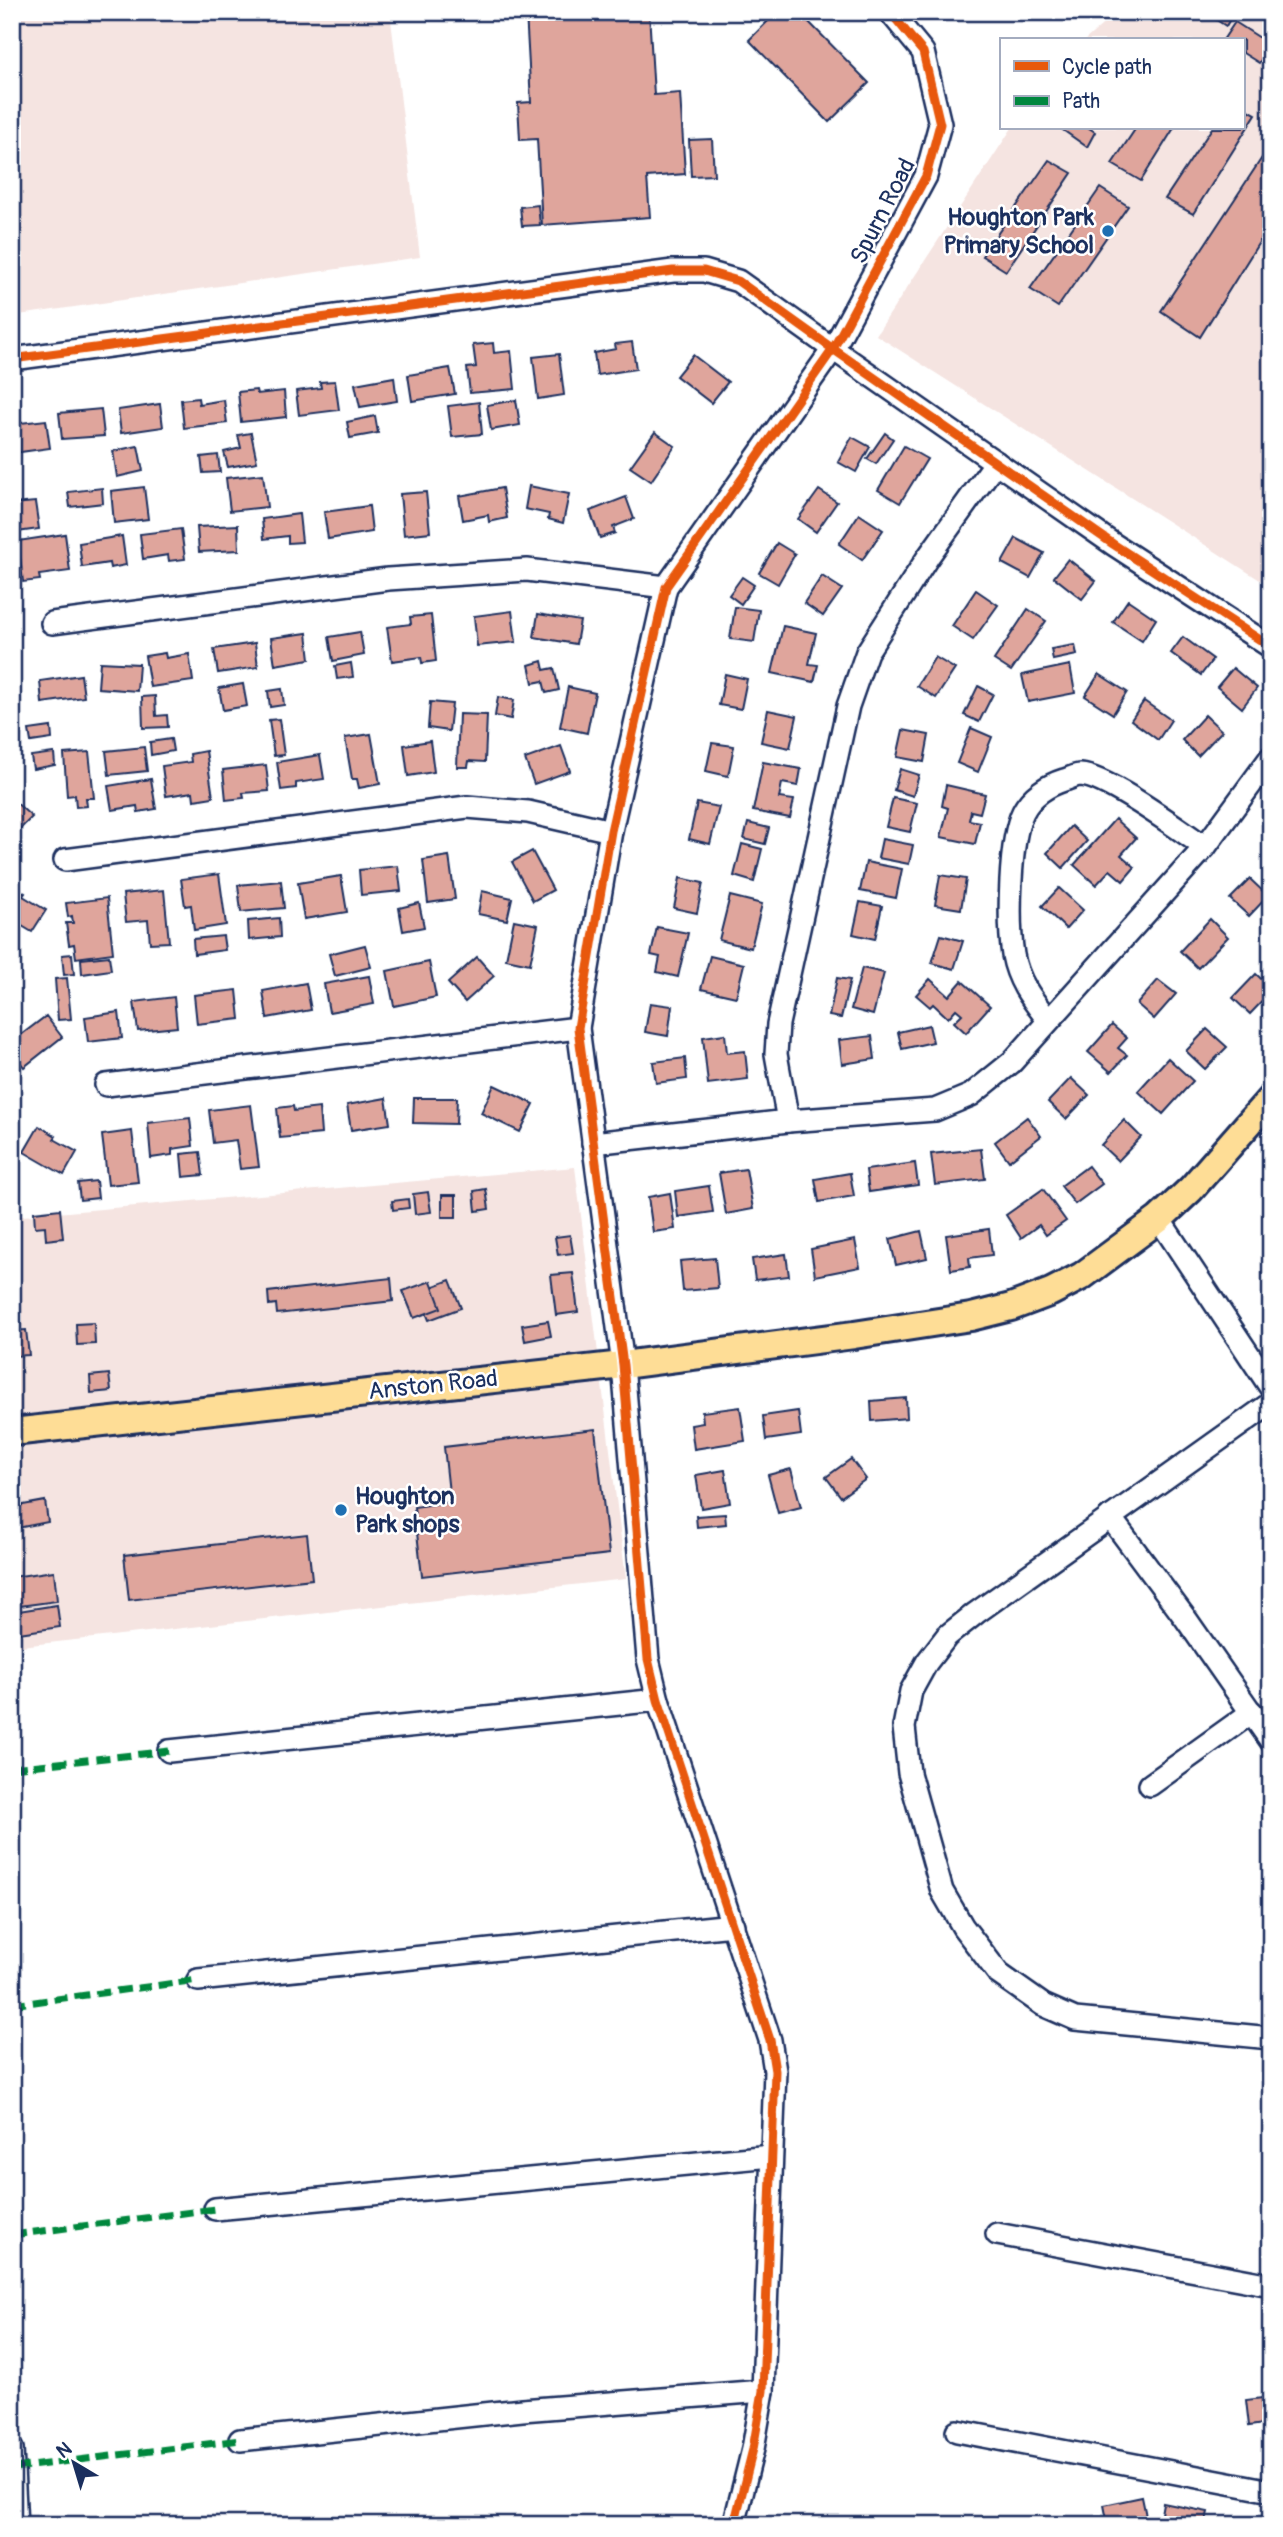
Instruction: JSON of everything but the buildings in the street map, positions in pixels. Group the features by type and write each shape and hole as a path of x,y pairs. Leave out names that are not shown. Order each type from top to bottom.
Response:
{"main road":[{"name":"Anston Road","path":"12,1432 623,1365 854,1335 971,1317 1011,1307 1051,1292 1082,1276 1159,1219 1191,1189 1271,1098"}],"street":[{"name":"Spurn Road","path":"666,587 833,349 926,176 940,124 923,52 890,12"},
{"path":"12,359 673,271 704,271 738,281 1113,544 1271,647"},
{"path":"788,1121 776,1054 778,1024 848,706 867,652 928,557 996,462"},
{"path":"52,623 388,579 527,570 666,587 611,831 578,1028 623,1365 648,1659 658,1700 770,2040 775,2071 763,2391 734,2525"},
{"path":"593,1143 788,1121 935,1110 971,1096 1012,1062 1205,847 1271,757"},
{"path":"1048,1020 1025,990 1013,955 1011,920 1014,837 1024,810 1037,795 1051,784 1079,775 1099,781 1133,799 1205,847"},
{"path":"65,860 467,807 528,812 611,831"},
{"path":"106,1085 578,1028"},
{"path":"1159,1219 1271,1388"},
{"path":"1271,1403 947,1636 927,1662 911,1691 904,1727 909,1773 943,1891 963,1927 999,1974 1043,2005 1075,2019 1271,2038"},
{"path":"1110,1517 1271,1741"},
{"path":"169,1751 658,1700"},
{"path":"1150,1785 1252,1712"},
{"path":"198,1980 733,1925"},
{"path":"215,2209 771,2156"},
{"path":"997,2234 1271,2285"},
{"path":"240,2440 522,2410 763,2391"},
{"path":"957,2431 1271,2491"},
{"path":"12,2449 16,2525"}],"shaded area":[{"path":"12,12 390,12 420,257 12,316"},
{"name":"Houghton Park Primary School","path":"1117,12 1271,12 1271,587 876,335 1011,130 1244,130 1244,38 1087,38"},
{"path":"575,1167 626,1579 12,1647 12,1217"}],"marked path":[{"path":"12,1768 169,1751"},
{"path":"12,2005 198,1980"},
{"path":"12,2235 215,2209"},
{"path":"14,2468 240,2440"}],"cycle path":[{"path":"734,2525 753,2449 763,2391 775,2071 770,2040 658,1700 648,1659 623,1365 578,1028 611,831 666,587 833,349 926,176 940,124 923,52 890,12"},
{"path":"12,359 673,271 704,271 738,281 1113,544 1271,647"}],"place":[{"name":"Houghton Park Primary School","path":"1108,231"},
{"name":"Houghton Park shops","path":"341,1510"}]}
